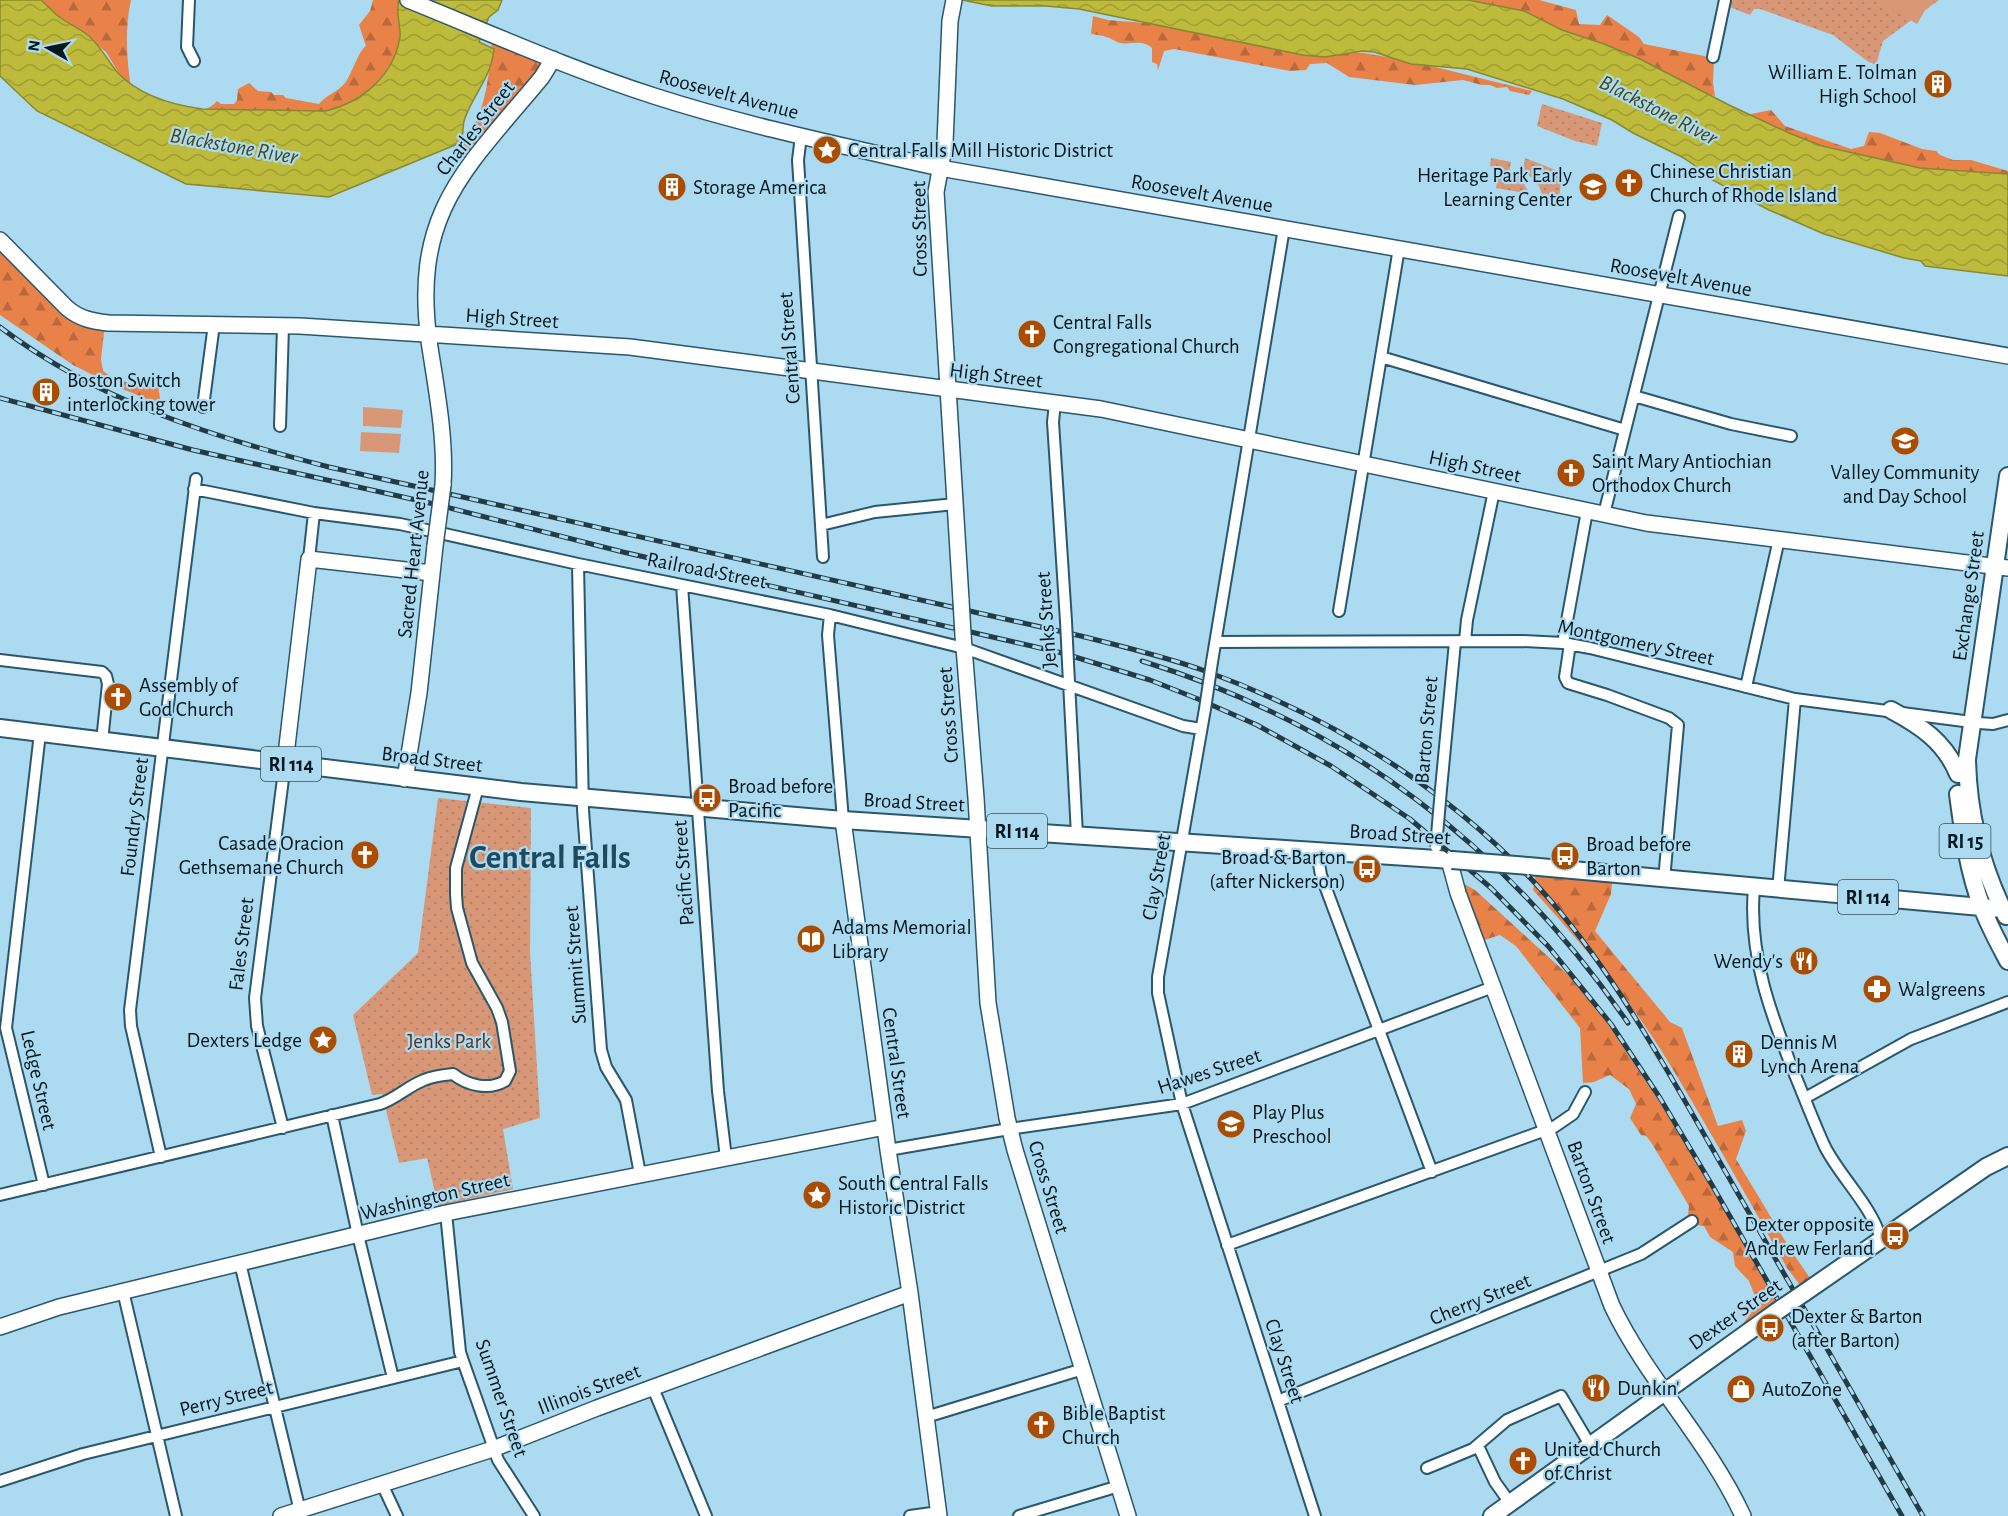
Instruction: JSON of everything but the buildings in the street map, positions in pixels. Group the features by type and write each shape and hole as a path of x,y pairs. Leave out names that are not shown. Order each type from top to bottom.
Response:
{"main road":[{"name":"Exchange Street","path":"2007,911 1984,862 1971,809 1966,759 1971,722 2002,567 2008,476"},
{"path":"1891,710 1937,740 1958,774"},
{"name":"Exchange Street","path":"1971,722 1963,741 1958,774 1959,802 1966,851 1982,907"},
{"name":"Broad Street","path":"0,728 405,779 698,808 843,820 1321,851 1443,856 1664,880 2007,911"},
{"name":"RI 15","path":"1982,907 2008,961"},
{"name":"Dexter Street","path":"1492,1516 1776,1312 1986,1167 2008,1156"}],"street":[{"path":"189,0 187,47 194,62"},
{"name":"Roosevelt Avenue","path":"408,0 553,59 657,97 801,136 939,168 2008,356"},
{"path":"1713,57 1725,0"},
{"name":"Cross Street","path":"953,4 945,143 936,192 988,1003 1009,1129 1128,1516"},
{"name":"Charles Street","path":"428,334 425,295 428,258 441,212 465,171 542,77 553,59"},
{"name":"Central Street","path":"801,136 798,160 823,557"},
{"path":"1604,514 1679,216"},
{"name":"Clay Street","path":"1284,228 1202,729 1157,985 1182,1104 1315,1516"},
{"name":"High Street","path":"0,240 67,308 84,319 108,323 284,326 630,347 1117,412 1660,525 2002,567"},
{"path":"1339,611 1399,248"},
{"path":"203,407 214,324"},
{"path":"279,426 284,326"},
{"name":"Sacred Heart Avenue","path":"405,779 419,693 442,485 443,447 428,334"},
{"path":"1381,357 1625,430"},
{"path":"1634,396 1731,423 1791,436"},
{"name":"Jenks Street","path":"1055,404 1053,422 1077,835"},
{"name":"Railroad Street","path":"195,484 314,513 400,524 578,564 964,641 1070,687 1183,726 1202,729"},
{"name":"Foundry Street","path":"161,1157 130,1018 195,484"},
{"name":"Barton Street","path":"1494,491 1467,620 1460,642 1442,789 1443,856 1599,1272 1623,1328 1717,1466 1743,1516"},
{"path":"821,525 875,512 955,504"},
{"path":"1587,511 1566,644 1565,677 1568,683 1669,717 1678,724 1664,880"},
{"name":"Fales Street","path":"282,1128 257,1026 255,998 314,513"},
{"path":"1746,687 1779,539"},
{"path":"309,559 432,573"},
{"name":"Summit Street","path":"578,564 583,797 601,1050 606,1067 626,1100 640,1174"},
{"name":"Pacific Street","path":"682,585 718,1091 726,1158"},
{"name":"Central Street","path":"830,615 828,635 843,820 939,1514"},
{"path":"1333,643 1335,630"},
{"name":"Montgomery Street","path":"1216,642 1522,641 1566,644 1610,652 1795,699 1971,722 1993,724 2008,720"},
{"path":"0,660 102,672 108,684 102,741"},
{"path":"1778,890 1795,699"},
{"name":"Ledge Street","path":"40,733 6,1028 44,1185"},
{"path":"0,1195 380,1104 434,1077 453,1074 468,1083 489,1087 505,1081 509,1067 502,1022 497,1008 472,963 457,908 456,868 478,787"},
{"path":"1321,851 1319,864 1321,875 1432,1172"},
{"path":"1754,888 1754,930 1763,986 1779,1035 1830,1155 1877,1225 1881,1239"},
{"name":"Hawes Street","path":"888,1149 1182,1104 1493,987"},
{"path":"1805,1098 1911,1039 2008,1002"},
{"path":"1227,1245 1546,1131 1568,1119 1578,1108 1585,1092"},
{"path":"332,1115 393,1378"},
{"name":"Washington Street","path":"0,1327 59,1307 446,1213 885,1127"},
{"name":"Summer Street","path":"446,1213 460,1352 493,1449 534,1516"},
{"name":"Cherry Street","path":"1278,1401 1641,1254 1692,1221"},
{"path":"240,1263 300,1510"},
{"path":"123,1291 176,1516"},
{"name":"Illinois Street","path":"281,1516 493,1449 910,1293"},
{"name":"Perry Street","path":"0,1481 83,1454 463,1361"},
{"path":"926,1417 1083,1369"},
{"path":"653,1388 705,1516"},
{"path":"1427,1468 1478,1446 1507,1420 1561,1396 1590,1444"},
{"path":"1478,1446 1495,1482 1510,1503"},
{"path":"382,1484 397,1516"},
{"path":"1019,1516 1119,1485"},
{"path":"910,1516 939,1514"}],"green space":[{"path":"26,0 131,0 127,48 132,95 106,52 89,38"},
{"path":"373,0 418,0 387,82 360,116 180,112 189,106 204,110 217,101 221,104 234,104 237,100 238,89 249,83 258,91 319,104 345,83 366,46 359,25 370,11"},
{"path":"1333,0 1539,0 1576,10 1579,24 1600,25 1607,15 1639,37 1644,44 1714,58 1715,96"},
{"path":"1728,0 1939,0 1883,41 1876,65 1867,61 1833,35 1760,9 1754,9 1750,15 1727,6"},
{"path":"1876,0 1931,0 1917,24"},
{"path":"1093,16 1108,20 1169,25 1276,47 1364,53 1415,62 1532,91 1529,95 1510,91 1507,87 1497,88 1463,80 1415,85 1349,77 1327,63 1310,64 1306,70 1290,71 1174,49 1164,51 1158,70 1157,64 1152,62 1152,48 1148,45 1120,43 1104,36 1091,34"},
{"path":"492,42 555,64 483,160 453,155 472,129 483,102"},
{"path":"1542,104 1602,123 1597,146 1575,141 1537,126"},
{"path":"1771,110 1785,126 1851,149 1864,146 1869,132 1880,133 1922,149 1936,151 1953,160 1971,160 2008,171 2008,187 1837,162 1755,121 1751,114"},
{"path":"1491,158 1511,162 1509,172 1518,174 1530,194 1496,188 1499,168 1490,166"},
{"path":"1525,158 1563,173 1557,207 1546,206 1539,186 1523,169"},
{"path":"0,236 73,307 105,323 101,359 103,371 114,379 130,383 147,376 157,378 161,405 73,365 0,315"},
{"path":"363,407 403,410 401,428 363,426"},
{"path":"361,432 401,434 399,453 360,451"},
{"name":"Jenks Park","path":"438,798 531,808 530,952 540,1118 503,1129 513,1189 438,1206 427,1158 399,1163 382,1094 372,1095 353,1015 418,953"},
{"path":"1537,868 1613,875 1611,894 1595,931 1670,1022 1682,1028 1718,1126 1742,1120 1746,1131 1736,1159 1790,1249 1814,1284 1806,1293 1787,1268 1692,1102 1645,1026 1599,966 1533,890"},
{"path":"1443,872 1475,890 1587,992 1697,1159 1762,1274 1785,1308 1739,1334 1741,1326 1758,1304 1749,1281 1735,1266 1733,1252 1710,1237 1704,1226 1687,1224 1689,1206 1651,1142 1646,1136 1641,1135 1630,1118 1636,1104 1629,1089 1610,1075 1594,1082 1583,1083 1580,1028 1516,946 1500,935 1475,943"}],"water":[{"name":"Blackstone River","path":"0,0 41,0 58,16 89,36 126,81 168,102 202,109 325,111 351,102 363,94 374,86 391,64 400,37 399,0 502,0 498,10 489,17 479,42 494,49 486,77 465,118 461,141 329,197 186,184 37,111 0,76"},
{"name":"Blackstone River","path":"962,0 1468,0 1524,11 1562,30 1638,58 1729,105 1822,146 1920,168 2008,174 2008,276 1925,266 1921,261 1824,234 1769,210 1703,175 1682,157 1612,120 1563,99 1467,69 1411,64 1374,52 1362,51 1325,57 1303,55 1079,9 1046,6 992,6"}],"railway":[{"path":"0,327 37,353 116,396 157,414 242,443 329,467 1145,652 1208,672 1298,710 1382,758 1423,785 1498,847 1533,881 1593,955 1629,1008 1678,1089 1923,1516"},
{"path":"0,398 193,450 434,504 623,552 1062,653 1150,680 1198,699 1257,725 1331,766 1410,819 1491,888 1548,946 1611,1024 1660,1098 1712,1185 1902,1516"},
{"path":"1142,661 1217,688 1288,720 1354,757 1416,800 1475,848 1530,901 1581,959 1628,1023"}],"place":[{"name":"William E. Tolman High School","path":"1938,84"},
{"name":"Central Falls Mill Historic District","path":"827,150"},
{"name":"Chinese Christian Church of Rhode Island","path":"1629,183"},
{"name":"Storage America","path":"672,187"},
{"name":"Heritage Park Early Learning Center","path":"1593,187"},
{"name":"Central Falls Congregational Church","path":"1032,334"},
{"name":"Boston Switch interlocking tower","path":"46,392"},
{"name":"Valley Community and Day School","path":"1905,441"},
{"name":"Saint Mary Antiochian Orthodox Church","path":"1571,473"},
{"name":"Assembly of God Church","path":"118,697"},
{"name":"Broad before Pacific","path":"707,798"},
{"name":"Casade Oracion Gethsemane Church","path":"365,855"},
{"name":"Broad before Barton","path":"1565,856"},
{"name":"Broad & Barton (after Nickerson)","path":"1367,869"},
{"name":"Adams Memorial Library","path":"811,939"},
{"name":"Wendy's","path":"1804,961"},
{"name":"Walgreens","path":"1877,989"},
{"name":"Dexters Ledge","path":"323,1040"},
{"name":"Dennis M Lynch Arena","path":"1739,1054"},
{"name":"Play Plus Preschool","path":"1231,1124"},
{"name":"South Central Falls Historic District","path":"817,1195"},
{"name":"Dexter opposite Andrew Ferland","path":"1895,1236"},
{"name":"Dexter & Barton (after Barton)","path":"1770,1328"},
{"name":"Dunkin'","path":"1596,1388"},
{"name":"AutoZone","path":"1741,1389"},
{"name":"Bible Baptist Church","path":"1041,1425"},
{"name":"United Church of Christ","path":"1523,1461"}],"district":[{"name":"Central Falls","path":"550,856"}]}
